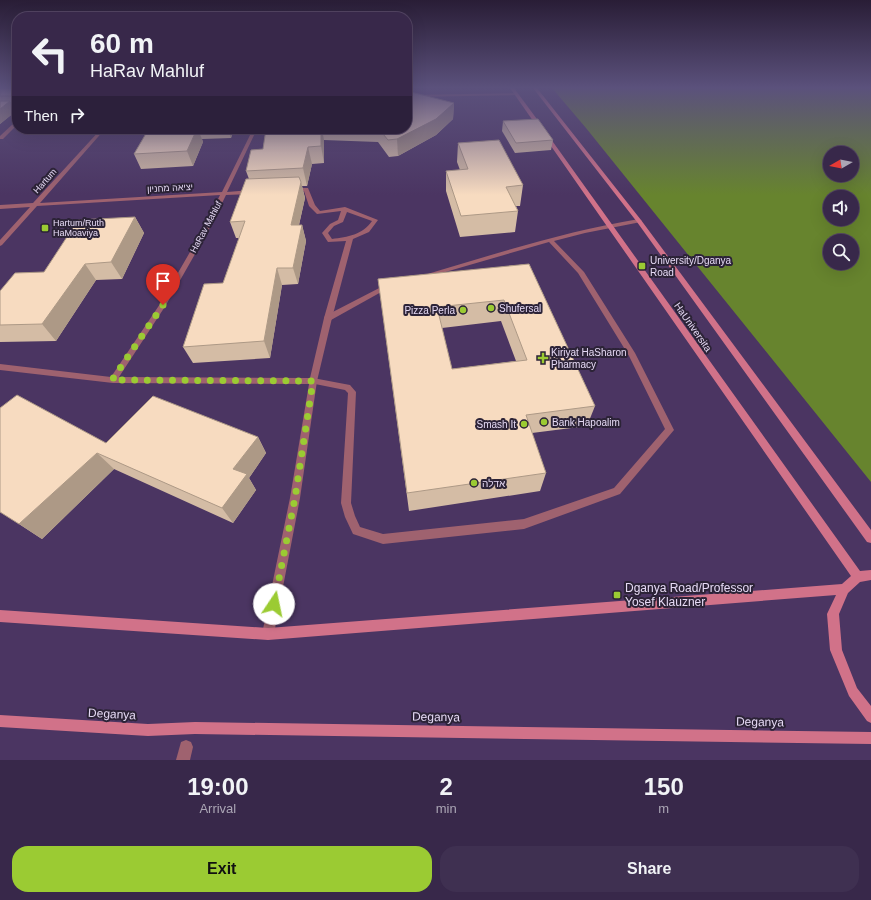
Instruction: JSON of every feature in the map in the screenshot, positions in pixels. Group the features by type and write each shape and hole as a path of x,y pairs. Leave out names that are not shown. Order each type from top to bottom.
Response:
{"street":[{"name":"HaUniversita","path":"537,123 858,577"},
{"name":"HaUniversita","path":"563,123 639,221 871,538"},
{"path":"1,138 12,128"},
{"name":"Hartum","path":"0,244 99,134"},
{"name":"HaRav Mahluf","path":"112,380 163,305 208,226 253,134"},
{"path":"283,190 306,189 312,206 319,213 345,209 375,220 370,230 350,239 330,241 325,233 332,225 341,221 345,209"},
{"name":"יציאה מחניון","path":"0,207 261,192"},
{"path":"422,277 550,240 609,225 639,221"},
{"path":"268,634 295,498 313,381 328,318 350,239"},
{"path":"0,367 112,380 313,381 347,387 352,392 346,502 350,517 357,531 383,539 524,524 617,492 670,430 632,356 581,272 550,240"},
{"path":"328,318 384,288 399,284"},
{"path":"871,575 858,577 844,589 833,614 836,650 853,692 871,717"},
{"path":"0,616 268,634 844,589"},
{"name":"Deganya","path":"0,721 148,730 195,728 871,738"},
{"path":"183,760 186,747"}],"green space":[{"path":"582,123 871,123 871,482"}],"building":[{"path":"412,123 427,123 412,131"},
{"path":"504,123 541,123 553,140 516,143"},
{"path":"146,134 195,134 187,151 134,154"},
{"path":"265,134 321,134 321,146 308,147 303,168 246,171 251,150 263,149"},
{"path":"383,134 407,134 397,139 388,140"},
{"path":"499,140 523,185 506,187 518,211 461,216 446,171 468,169 458,143"},
{"path":"299,177 301,182 291,225 302,225 293,268 277,268 264,341 183,347 204,284 223,283 245,221 230,222 246,179"},
{"path":"135,217 111,262 85,264 42,324 0,325 0,291 15,273 44,272 78,220"},
{"path":"529,264 595,406 526,415 546,473 407,493 378,279","holes":["504,300 527,360 452,369 437,307"]},
{"path":"17,395 106,443 153,396 258,437 233,469 247,474 222,508 97,453 19,524 0,512 0,408"}],"place":[{"name":"Hartum/Ruth HaMoaviya","path":"45,228"},
{"name":"University/Dganya Road","path":"642,266"},
{"name":"Shufersal","path":"491,308"},
{"name":"Pizza Perla","path":"463,310"},
{"name":"Kiriyat HaSharon Pharmacy","path":"543,358"},
{"name":"Bank Hapoalim","path":"544,422"},
{"name":"Smash It","path":"524,424"},
{"name":"אדלה","path":"474,483"},
{"name":"Dganya Road/Professor Yosef Klauzner","path":"617,595"}],"route":[{"path":"163,305 112,380 313,381 295,498 274,604"}]}
